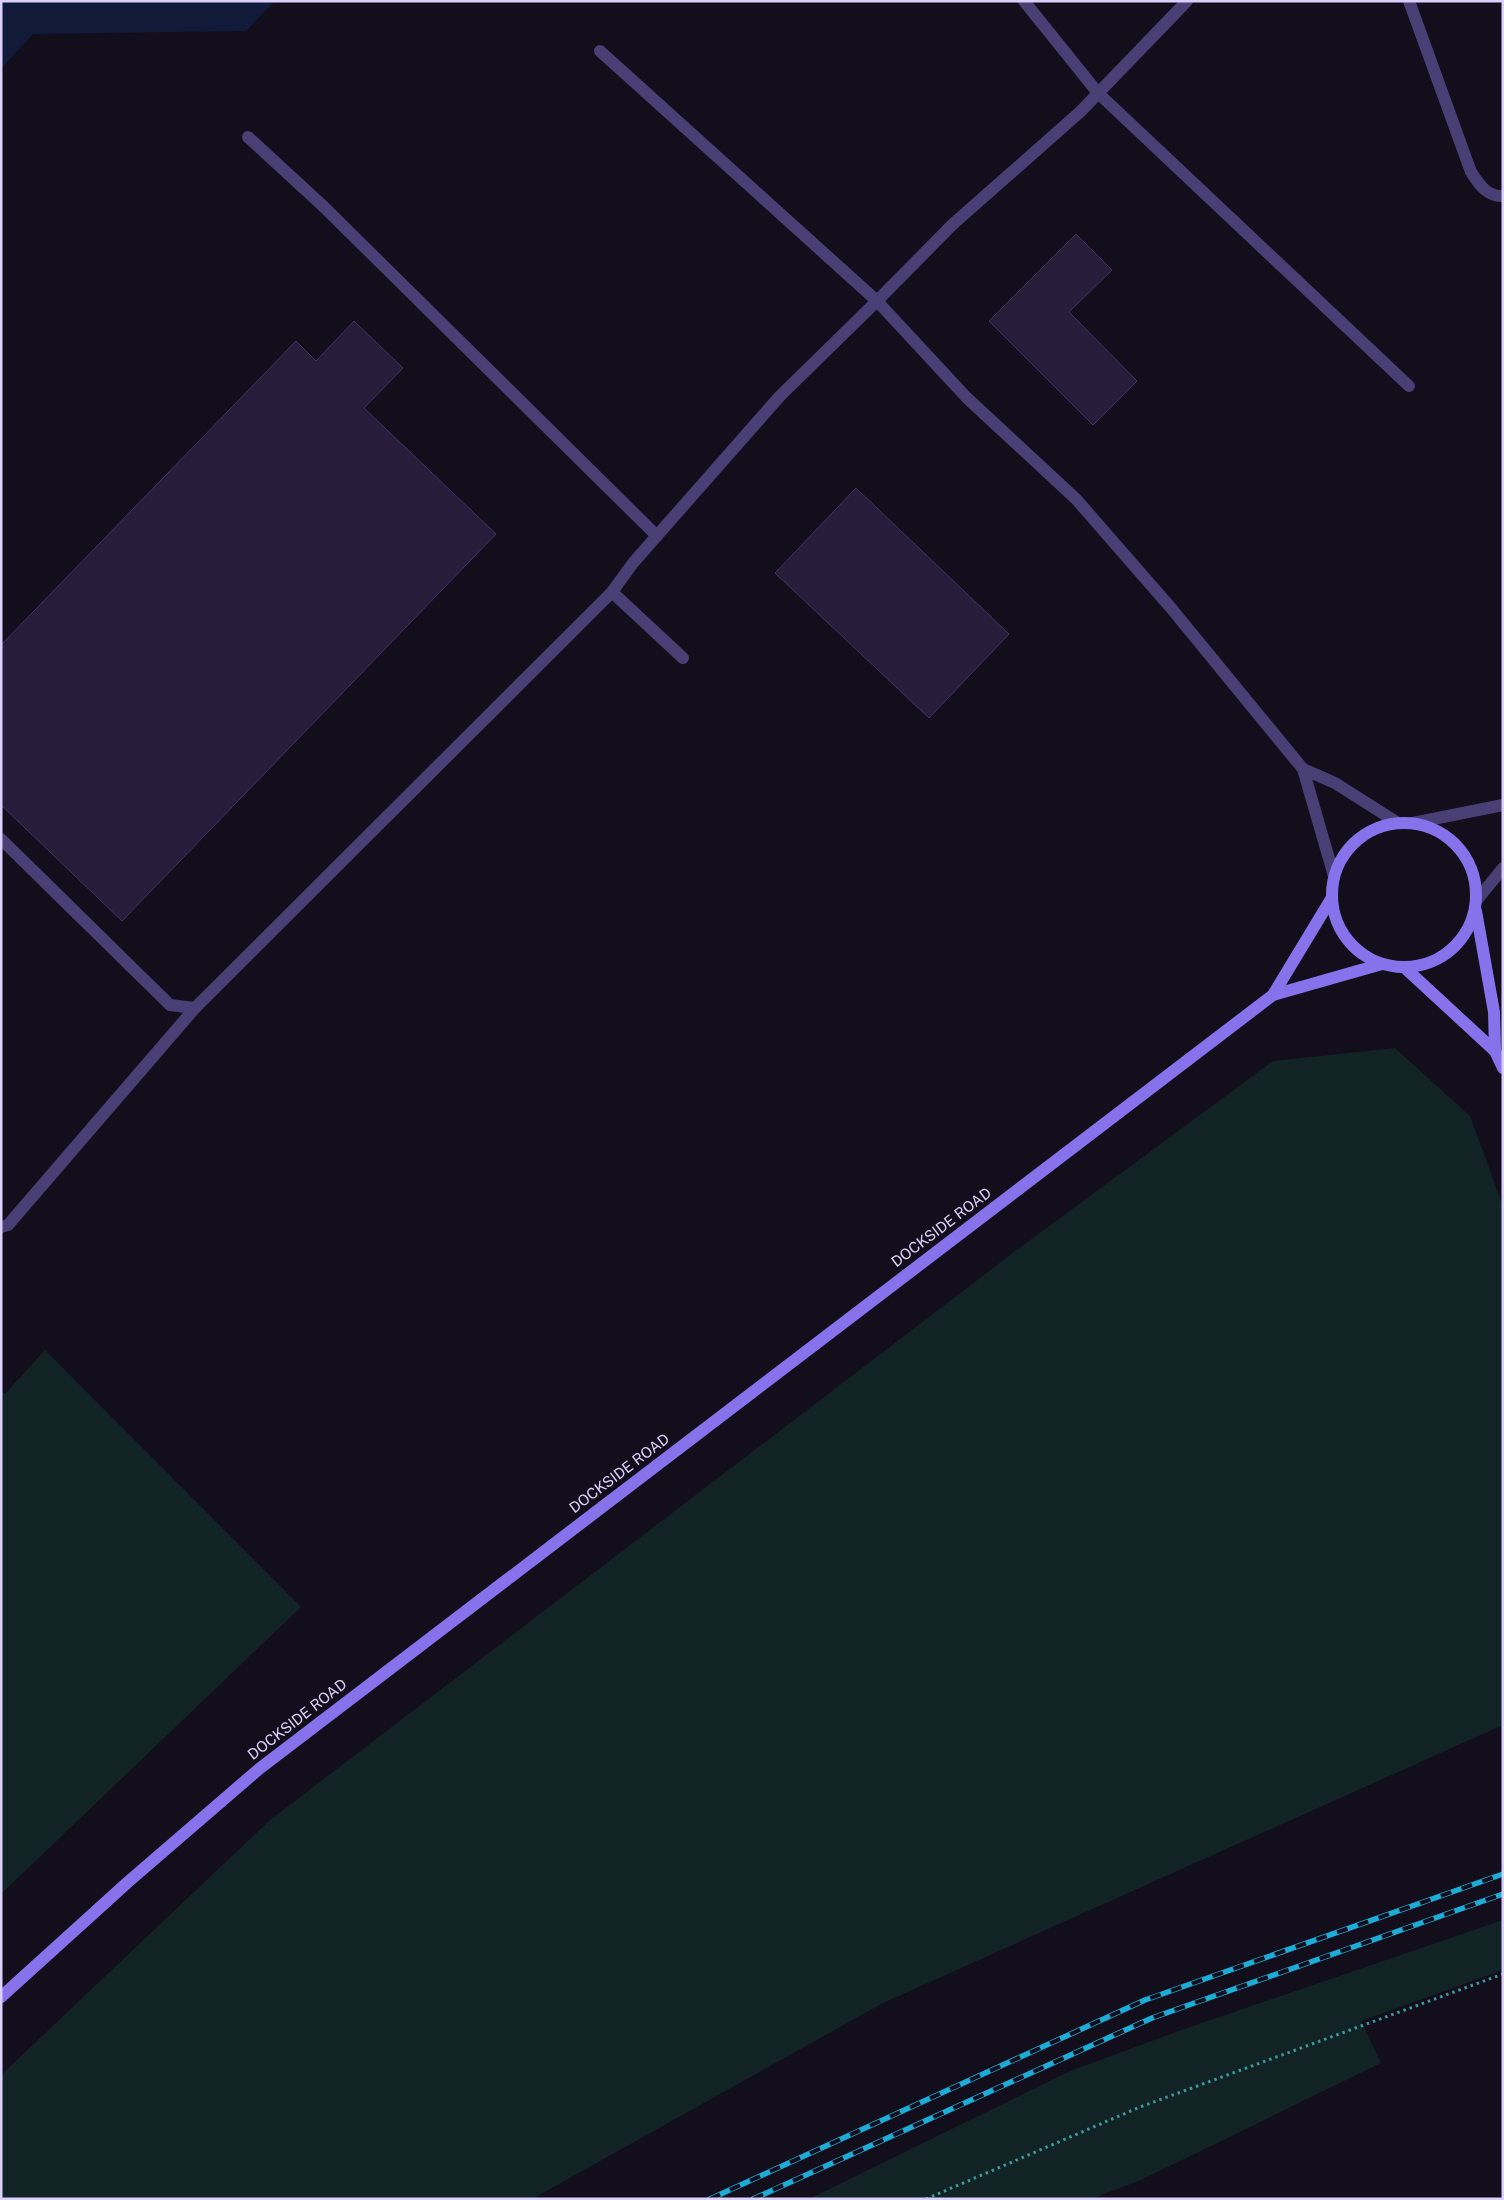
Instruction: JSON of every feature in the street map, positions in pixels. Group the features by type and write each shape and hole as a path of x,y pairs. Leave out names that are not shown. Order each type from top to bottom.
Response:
{"main road":[{"path":"1476,905 1466,932 1450,952 1428,964 1404,967 1382,964 1362,954 1346,939 1336,920 1331,899 1334,876 1342,856 1357,840 1376,828 1398,823 1413,823 1434,829 1453,841 1467,858 1475,880 1476,905 1494,1012 1495,1051"},
{"name":"DOCKSIDE ROAD","path":"1,1997 128,1882 259,1769 1273,994 1331,899"},
{"name":"DOCKSIDE ROAD","path":"1273,994 1382,964"},
{"path":"1404,967 1495,1051 1503,1068"}],"street":[{"path":"1024,1 1098,93 1409,386"},
{"path":"1,1227 8,1225 195,1008 612,592 657,536 780,396 953,224 1080,112 1187,1"},
{"path":"1409,1 1471,172 1482,189 1498,196 1503,196"},
{"path":"600,51 877,301 967,398 1076,499 1172,608 1303,769 1334,876"},
{"path":"248,137 323,206 657,536"},
{"path":"612,592 683,658"},
{"path":"1303,769 1335,783 1398,823"},
{"path":"1413,823 1503,805"},
{"path":"1,839 170,1005 195,1008"},
{"path":"1476,905 1503,868"}],"path":[{"path":"926,2199 1140,2107 1503,1974"}],"shaded area":[{"path":"1395,1048 1470,1116 1503,1206 1503,1725 883,2003 532,2199 1,2199 1,2075 270,1820 1014,1252 1273,1061"},
{"path":"45,1350 301,1607 1,1894 1,1391 5,1394"},
{"path":"1503,1920 1503,1970 1361,2021 1381,2063 1141,2180 1091,2199 809,2199 1068,2072 1173,2033"}],"water":[{"path":"1,1 275,1 246,31 33,34 1,69"}],"building":[{"path":"1076,234 1112,270 1069,312 1137,381 1093,425 989,321"},
{"path":"354,321 403,368 364,408 496,534 122,921 1,805 1,645 296,341 316,361"},
{"path":"856,488 1009,634 929,718 775,573"}],"railway":[{"path":"710,2199 1145,2000 1503,1874"},
{"path":"753,2199 1152,2018 1503,1894"}]}
